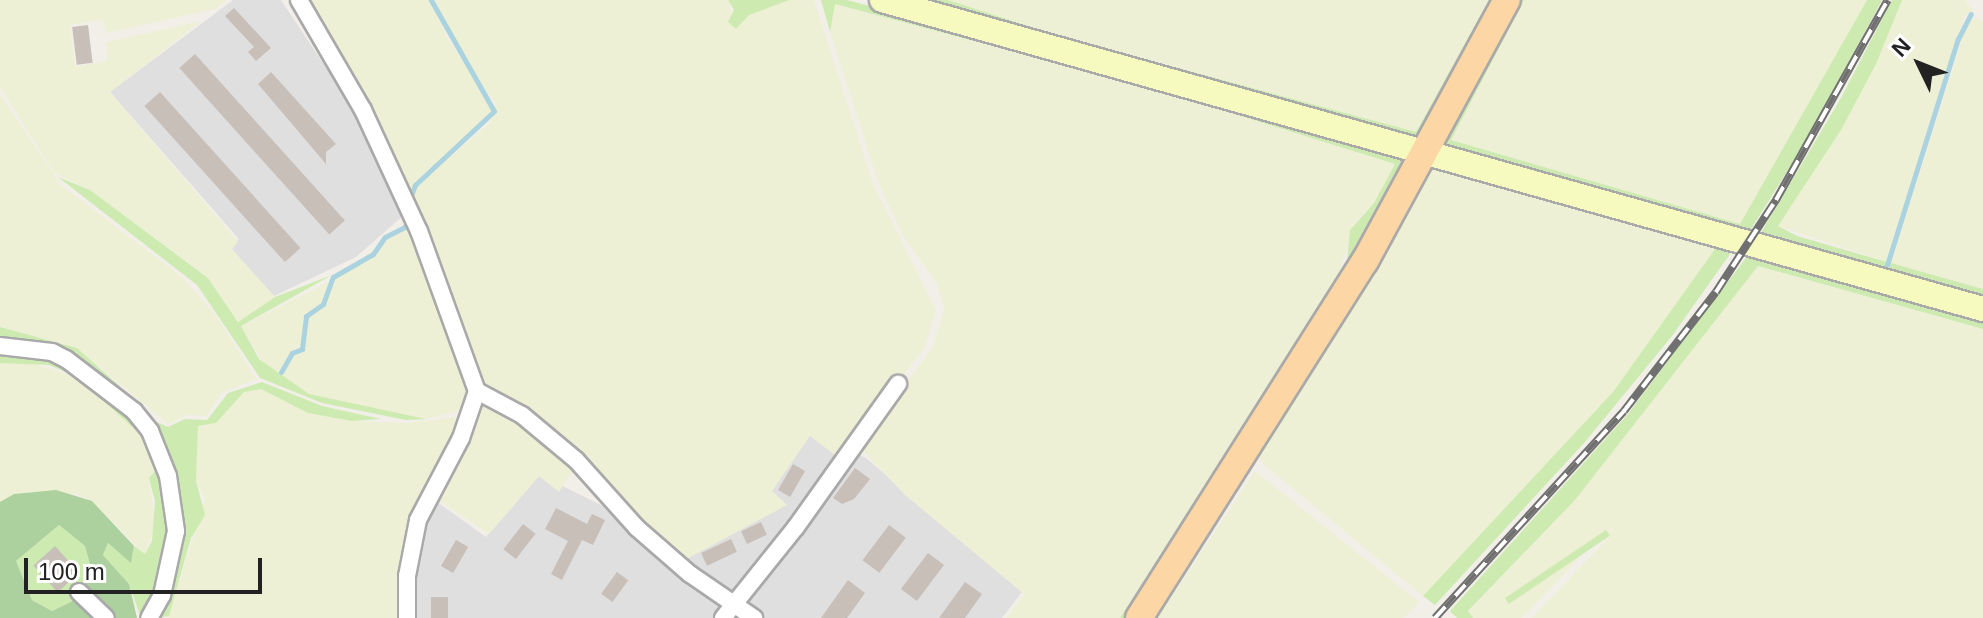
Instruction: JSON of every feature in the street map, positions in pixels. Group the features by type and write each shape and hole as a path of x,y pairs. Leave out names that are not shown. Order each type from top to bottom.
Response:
{"main road":[{"path":"882,0 1983,309"},
{"path":"1139,618 1329,320 1507,0"}],"street":[{"path":"299,0 363,110 419,231 477,391 461,438 418,520 407,576 407,618"},
{"path":"0,346 52,352 66,359 134,411 150,431 168,476 176,531 162,595 149,618"},
{"path":"723,618 796,527 898,384"},
{"path":"477,391 522,415 576,460 637,528 754,618"},
{"path":"79,592 106,618"}],"shaded area":[{"path":"233,0 281,0 355,111 404,215 356,257 272,297 229,248 239,239 110,92"},
{"path":"807,429 866,458 1022,592 1002,618 413,618 412,573 433,499 486,537 540,475 601,505 664,565 764,512 765,491"}],"green space":[{"path":"0,0 227,0 215,9 106,33 103,19 70,25 75,67 107,61 107,42 201,21 110,92 238,242 232,249 275,297 239,322 208,277 90,190 54,173 0,87"},
{"path":"303,0 430,0 448,39 494,106 488,121 414,184 408,198"},
{"path":"433,0 728,0 733,17 789,0 814,0 873,184 936,310 925,347 839,458 810,436 772,491 787,505 681,562 599,483 479,390 411,199 416,186 490,123 496,105 450,38"},
{"path":"728,0 789,0 749,15 736,29 728,22 734,10"},
{"path":"821,0 847,0 1076,60 1409,157 1353,263 1128,618 1120,618 1339,275 1347,260 1350,230 1374,203 1395,164 1154,89 835,4 830,32"},
{"path":"898,0 948,0 1059,36 1416,132 1489,0 1498,0 1416,139"},
{"path":"948,0 1489,0 1416,132 1059,36"},
{"path":"1514,0 1524,0 1451,140 1740,224 1867,0 1882,0 1816,125 1748,234 1447,148 1443,141"},
{"path":"1524,0 1867,0 1740,224 1451,140"},
{"path":"1892,0 1902,0 1876,64 1841,130 1778,226 1797,236 1887,262 1888,268 1891,263 1983,289 1983,303 1759,236 1841,98"},
{"path":"1902,0 1965,0 1973,11 1964,17 1887,262 1778,226 1841,130"},
{"path":"834,4 1154,89 1396,164 1374,203 1353,224 1339,275 1120,618 1006,618 1024,594 905,495 859,447 933,347 944,309 937,283 903,236 878,182 830,32"},
{"path":"1976,17 1983,22 1983,289 1891,263 1967,24"},
{"path":"0,94 61,185 183,278 216,316 256,379 221,393 207,416 187,415 168,424 77,348 0,327"},
{"path":"1435,166 1720,242 1613,392 1423,596 1262,463 1256,452 1427,170"},
{"path":"58,177 90,190 208,278 238,322 275,297 332,275 241,326 259,359 309,394 426,419 406,420 322,403 260,378 197,285"},
{"path":"409,215 473,390 466,409 426,419 389,414 308,394 266,367 241,326 330,281 321,303 305,316 304,342 291,352 282,372 293,354 304,350 308,317 324,305 334,277 406,228"},
{"path":"1720,242 1735,247 1672,336 1585,442 1435,605 1423,596 1613,392"},
{"path":"1752,250 1983,317 1983,329 1758,266 1575,500 1468,611 1473,618 1457,618 1450,611 1628,414"},
{"path":"1758,266 1983,329 1983,618 1532,618 1610,536 1606,530 1522,618 1473,618 1468,612 1575,500"},
{"path":"0,327 77,348 151,414 100,377 0,342"},
{"path":"0,351 48,355 93,383 145,433 163,476 169,519 159,584 141,618 129,584 103,555 108,543 131,562 134,546 145,554 152,541 155,501 149,478 156,470 142,436 77,377 49,365 0,363"},
{"path":"16,359 77,377 142,436 156,470 149,478 155,523 145,555 92,501 76,494 0,502 0,363"},
{"path":"262,382 322,406 381,419 352,421 308,413 261,389 244,392 216,423 198,426 196,481 205,515 191,538 169,616 157,618 181,543 143,416 168,427 185,419 207,420 228,393"},
{"path":"261,389 308,413 352,421 406,423 465,416 428,491 405,618 168,618 205,499 196,481 198,426 207,426 244,392"},
{"path":"483,397 505,407 574,468 559,492 539,476 489,534 435,498"},
{"path":"1255,471 1419,602 1403,618 1158,618"},
{"path":"56,490 92,501 134,546 131,563 108,543 103,555 129,584 137,618 113,618 82,589 92,572 85,546 59,525 16,561 32,600 52,611 79,598 101,618 0,618 0,502 14,494"},
{"path":"59,525 85,546 92,572 82,589 77,584 72,590 79,598 52,611 32,600 16,561"},
{"path":"1606,530 1610,536 1509,604 1505,598"}],"building":[{"path":"234,8 271,48 256,61 248,52 254,47 225,16"},
{"path":"88,25 93,63 77,65 72,27"},
{"path":"195,54 345,220 329,235 179,68"},
{"path":"271,72 336,144 326,152 326,164 258,84"},
{"path":"160,92 301,248 285,262 144,106"},
{"path":"793,464 805,471 790,497 778,490"},
{"path":"855,468 870,479 854,499 842,504 833,498"},
{"path":"556,508 587,524 592,514 605,520 593,545 582,540 562,580 551,574 568,541 545,529"},
{"path":"761,522 767,535 747,544 741,531"},
{"path":"523,524 536,534 516,559 503,549"},
{"path":"889,525 906,538 879,573 863,560"},
{"path":"731,539 737,552 707,566 701,553"},
{"path":"456,540 468,547 453,573 441,566"},
{"path":"55,546 79,573 58,592 33,565"},
{"path":"928,553 944,565 917,601 901,589"},
{"path":"617,572 628,580 612,602 601,594"},
{"path":"848,580 865,593 847,618 821,618"},
{"path":"965,582 982,594 965,618 939,618"},
{"path":"431,597 448,597 448,618 431,618"}],"waterway":[{"path":"410,198 415,185 494,111 431,0"},
{"path":"1887,265 1958,39 1971,14"},
{"path":"281,372 292,353 302,349 306,316 323,304 333,277 373,254 385,237 405,227 407,220"}],"railway":[{"path":"1435,618 1624,411 1716,292 1776,200 1888,0"}]}
